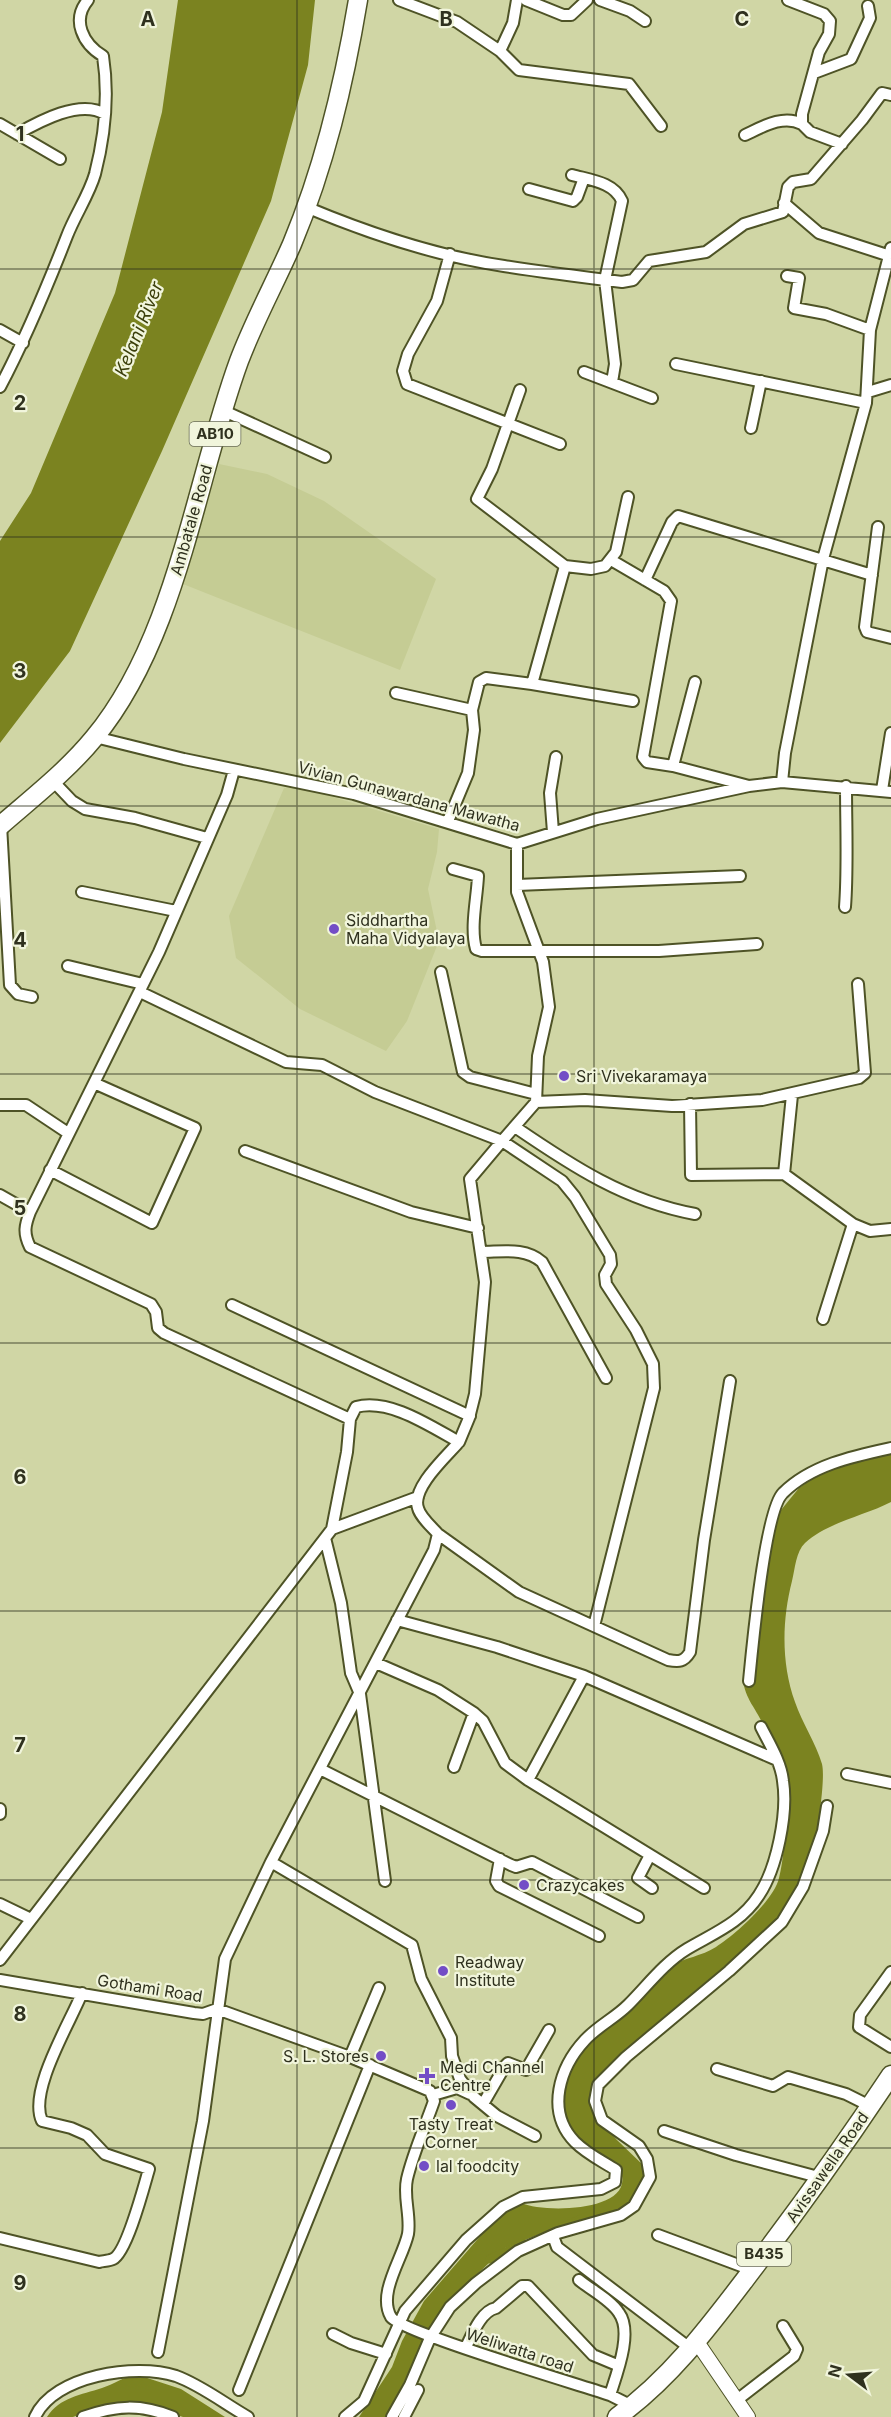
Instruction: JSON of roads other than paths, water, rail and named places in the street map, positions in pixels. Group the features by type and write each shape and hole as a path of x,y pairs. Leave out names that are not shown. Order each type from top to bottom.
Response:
{"main road":[{"name":"Ambatale Road","path":"0,825 52,780 95,737 127,688 166,601 222,410 240,359 306,207 334,124 358,0"},
{"name":"Avissawella Road","path":"624,2412 694,2345 822,2178 891,2075"}],"street":[{"path":"0,387 23,344 74,217 94,175 105,114 107,83 103,56 92,50 81,33 81,11 88,0"},
{"path":"399,0 457,22 500,51 519,70 629,84 661,126"},
{"path":"500,51 513,23 517,0"},
{"path":"526,0 563,15 571,15 587,0"},
{"path":"600,0 630,11 645,21"},
{"path":"788,0 824,14 830,21 829,34 819,52 802,124"},
{"path":"814,73 851,59 870,18 868,6"},
{"path":"306,207 405,243 503,266 622,282 633,280 649,261 706,252 744,224 777,216 783,212 788,187 793,182 811,179 882,93 891,95"},
{"path":"17,134 64,113 98,110 105,114"},
{"path":"745,135 783,120 793,119 810,132 842,144"},
{"path":"0,124 60,159"},
{"path":"572,175 607,185 619,193 622,201 605,280 615,364 612,382"},
{"path":"529,189 573,201 577,197 584,178"},
{"path":"782,782 785,753 823,559 867,397 870,330 889,252 819,233 784,203"},
{"path":"450,254 437,302 408,354 403,371 407,384 560,444"},
{"path":"787,276 799,279 794,308 826,314 870,330"},
{"path":"0,330 23,344"},
{"path":"676,364 761,381 867,397 891,385"},
{"path":"584,372 652,398"},
{"path":"751,428 761,381"},
{"path":"520,390 492,469 477,499 565,566 591,570 605,566 616,552 628,497"},
{"path":"222,410 326,457"},
{"path":"645,580 672,522 678,516 872,575"},
{"path":"878,527 865,627 867,632 891,638"},
{"path":"611,560 669,595 671,600 643,757 647,762 673,765 749,786"},
{"path":"532,684 565,566"},
{"path":"448,821 468,773 474,730 472,711 479,682 486,678 633,701"},
{"path":"673,765 694,682"},
{"path":"396,693 472,711"},
{"path":"886,791 891,733"},
{"name":"Vivian Gunawardana Mawatha","path":"95,737 234,770 354,794 448,821 516,844 656,805 749,786 782,782 886,791"},
{"path":"553,832 550,793 556,758"},
{"path":"234,770 227,795 141,988 68,1133 24,1227 30,1247 151,1304 156,1312 160,1331 350,1419"},
{"path":"52,780 72,801 85,809 135,818 207,838"},
{"path":"845,907 848,877 845,858 846,786"},
{"path":"0,825 10,986 18,994 32,997"},
{"path":"516,844 517,885 540,952 549,1007 538,1056 536,1098 515,1127 470,1179 485,1282 475,1394 470,1416 459,1442 422,1485 418,1497 418,1508 438,1534 519,1592 668,1660 679,1662 690,1652 730,1381"},
{"path":"453,869 478,876 476,917 471,932 476,949 540,952 659,951 757,944"},
{"path":"517,885 740,876"},
{"path":"82,892 176,911"},
{"path":"68,966 141,988 286,1062 322,1065 375,1092 502,1141 562,1181 575,1197 610,1255 611,1264 605,1275 606,1284 636,1330 654,1364 654,1388 594,1626"},
{"path":"441,972 463,1072 470,1077 536,1098 672,1106 762,1100 859,1078 865,1074 858,984"},
{"path":"50,1170 152,1223 195,1128 94,1083"},
{"path":"784,1174 792,1095"},
{"path":"690,1104 691,1175 784,1174 853,1224 870,1231 891,1229"},
{"path":"0,1105 26,1105 68,1133"},
{"path":"515,1127 561,1158 626,1195 661,1207 695,1214"},
{"path":"245,1151 411,1212 478,1228"},
{"path":"0,1195 30,1212"},
{"path":"823,1319 853,1224"},
{"path":"481,1252 523,1252 535,1256 542,1262 606,1378"},
{"path":"232,1305 470,1416"},
{"path":"385,1881 360,1694 351,1673 329,1533 347,1452 350,1419 356,1407 369,1404 389,1408 459,1442"},
{"path":"749,1681 770,1527 782,1494 843,1458 891,1448"},
{"path":"0,1960 329,1533 418,1497"},
{"path":"158,2352 203,2121 217,2009 225,1959 230,1943 434,1550 438,1534"},
{"path":"397,1620 497,1647 584,1676 777,1760"},
{"path":"376,1663 438,1690 474,1713 483,1721 505,1763 528,1780 704,1888"},
{"path":"528,1780 584,1676"},
{"path":"454,1767 474,1713"},
{"path":"345,2417 364,2401 405,2311 466,2240 511,2201 523,2197 601,2189 615,2182 616,2170 574,2141 566,2128 558,2103 562,2078 570,2060 585,2040 626,2006 655,1976 686,1950 728,1927 759,1896 772,1872 784,1802 783,1780 777,1760 761,1726"},
{"path":"320,1769 516,1867 532,1862 638,1917"},
{"path":"847,1774 891,1783"},
{"path":"392,2417 410,2385 429,2337 450,2307 476,2283 518,2251 553,2236 621,2215 634,2206 642,2195 650,2177 646,2159 639,2146 602,2120 595,2101 598,2085 626,2057 729,1971 782,1922 803,1887 823,1831 826,1806"},
{"path":"0,1809 0,1814"},
{"path":"650,1855 633,1876 652,1888"},
{"path":"500,1859 496,1881 499,1886 599,1936"},
{"path":"271,1862 412,1945 421,1979 451,2038 452,2056 460,2079 472,2095 497,2116 535,2136"},
{"path":"0,1904 31,1919"},
{"path":"891,1972 860,2015 859,2027 891,2047"},
{"name":"Gothami Road","path":"0,1980 203,2014 217,2009 350,2057 434,2095"},
{"path":"350,2057 379,1988"},
{"path":"0,2238 99,2262 113,2259 121,2251 137,2207 149,2169 105,2154 87,2136 71,2128 42,2121 39,2114 43,2075 82,1993"},
{"path":"483,2104 508,2063 526,2070 549,2030"},
{"path":"239,2390 370,2065"},
{"path":"717,2069 773,2086 788,2077 846,2094 870,2106"},
{"path":"400,2325 392,2318 387,2306 408,2233 406,2181 434,2101 434,2095 457,2088 472,2095"},
{"path":"664,2131 736,2155 822,2178"},
{"path":"658,2235 752,2270"},
{"path":"553,2236 557,2247 694,2345 748,2417"},
{"path":"579,2280 619,2312 624,2324 627,2336 610,2395"},
{"path":"466,2347 490,2309 496,2308 522,2286 528,2286 593,2355 617,2365"},
{"name":"Weliwatta road","path":"400,2325 429,2337 610,2395 624,2412"},
{"path":"737,2400 794,2356 797,2349 783,2326"},
{"path":"333,2334 351,2343 386,2354"},
{"path":"35,2417 50,2395 67,2386 136,2370 176,2376 248,2417"},
{"path":"404,2417 418,2390"},
{"path":"83,2417 133,2406 150,2408 173,2417"}],"water":[{"name":"Kelani River","path":"178,0 315,0 308,65 271,201 162,451 70,651 0,743 0,541 31,493 115,293 162,112"},
{"path":"891,1451 891,1502 835,1524 805,1543 798,1555 789,1596 784,1642 787,1672 795,1702 819,1756 823,1772 822,1797 815,1839 803,1880 781,1916 751,1947 695,1991 661,2025 594,2080 592,2102 598,2119 643,2165 645,2176 635,2199 623,2210 580,2218 505,2248 472,2279 431,2327 387,2417 359,2417 392,2367 402,2341 424,2301 502,2211 522,2203 547,2208 582,2207 612,2197 621,2188 622,2176 616,2165 581,2144 567,2127 562,2104 569,2070 579,2052 648,1983 670,1966 711,1950 724,1941 753,1916 776,1887 784,1843 785,1779 776,1751 747,1695 743,1676 767,1576 774,1524 781,1510 799,1488 818,1475 881,1452"},
{"path":"138,2375 181,2389 225,2417 183,2417 138,2403 99,2408 73,2417 47,2417 52,2410 65,2401"}],"waterway":[{"path":"556,2230 596,2213"},
{"path":"490,2259 524,2244"}],"place":[{"name":"Siddhartha Maha Vidyalaya","path":"334,929"},
{"name":"Sri Vivekaramaya","path":"564,1076"},
{"name":"Crazycakes","path":"524,1885"},
{"name":"Readway Institute","path":"443,1971"},
{"name":"S. L. Stores","path":"381,2056"},
{"name":"Medi Channel Centre","path":"427,2076"},
{"name":"Tasty Treat Corner","path":"451,2105"},
{"name":"lal foodcity","path":"424,2166"}]}
